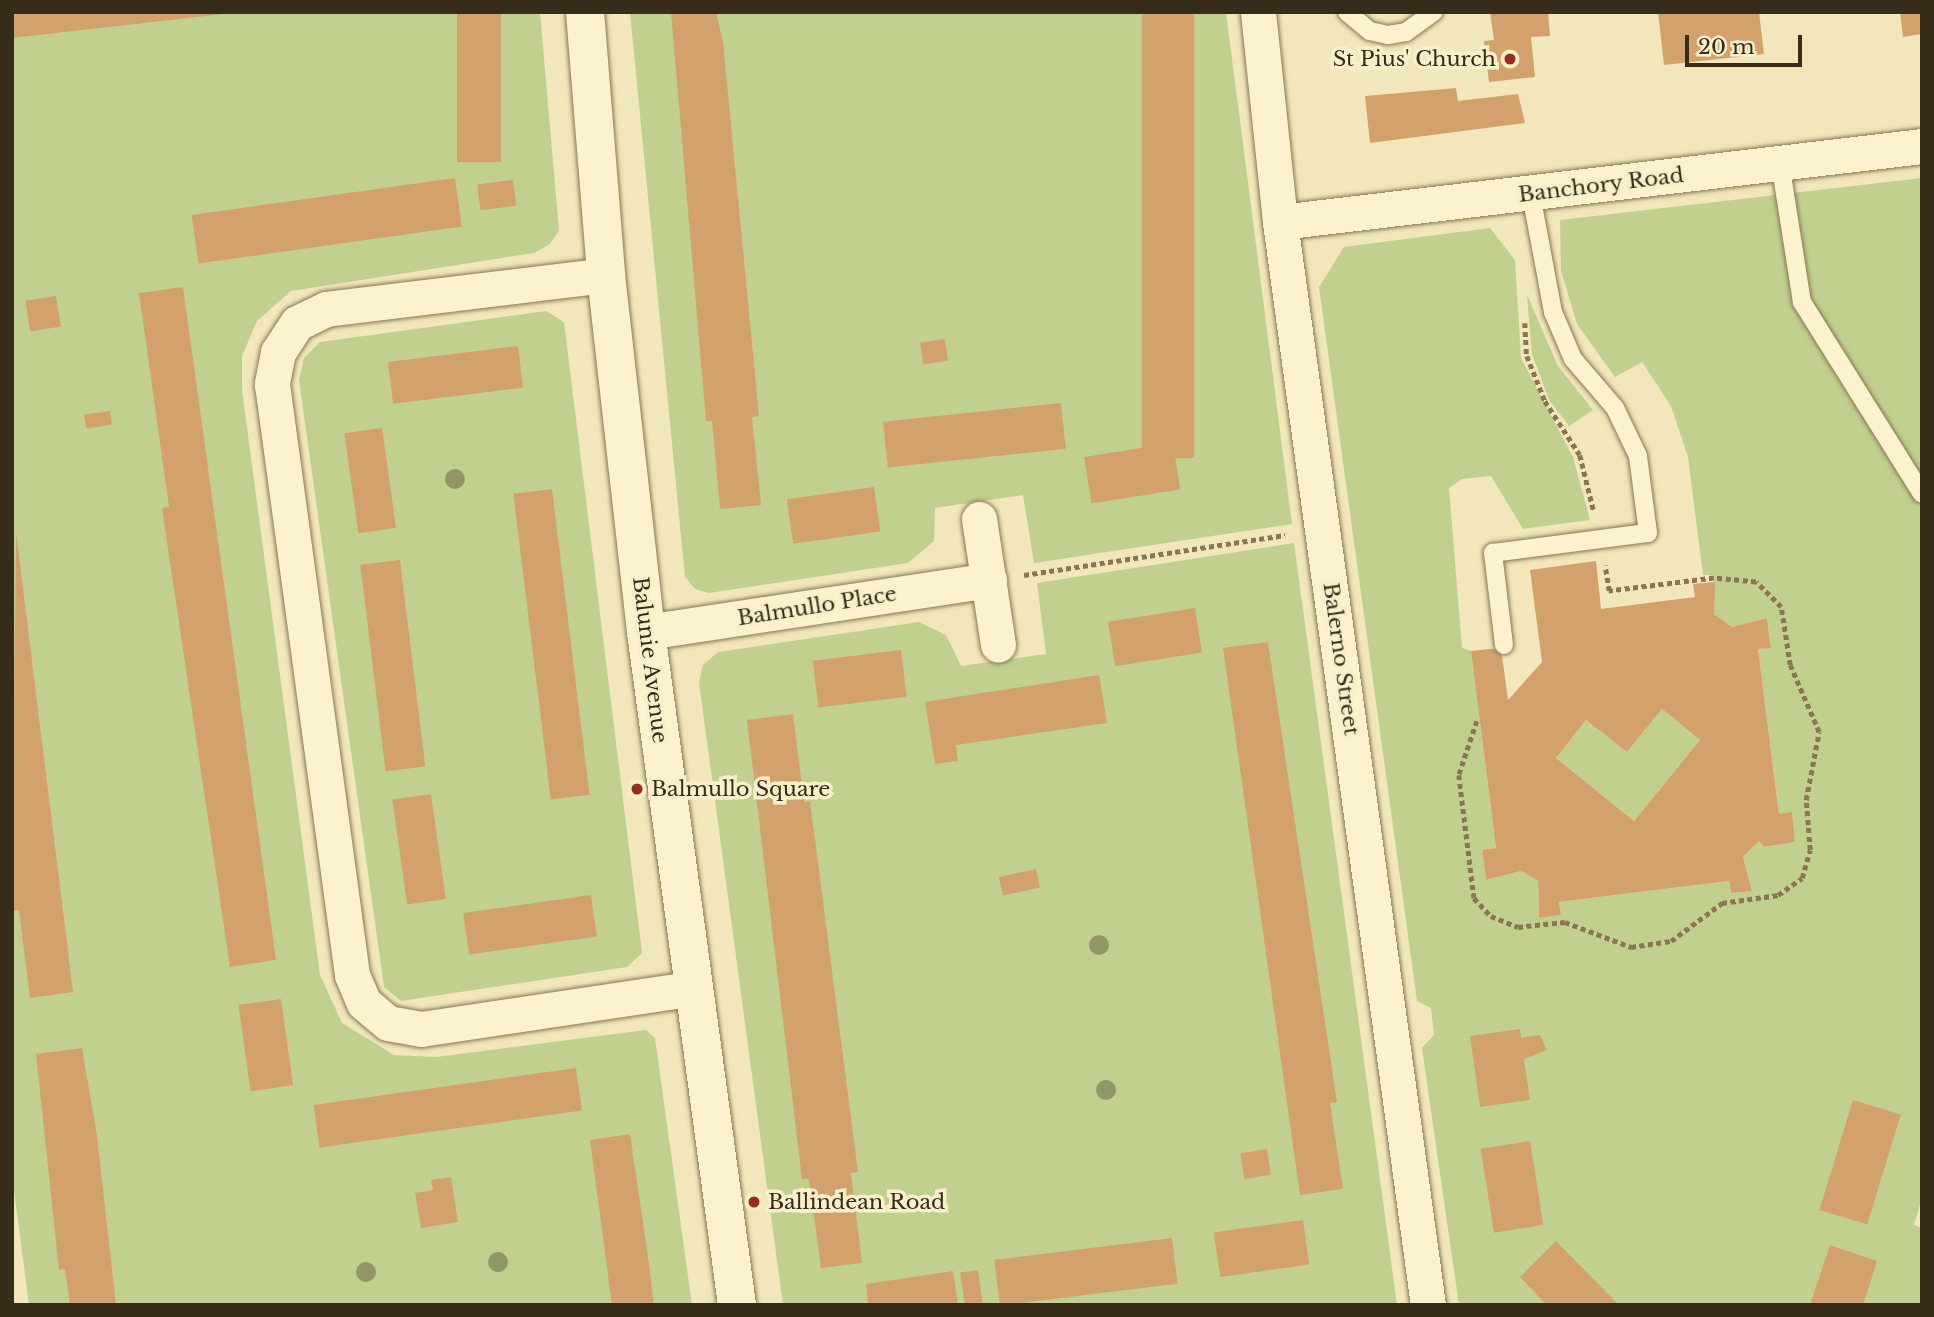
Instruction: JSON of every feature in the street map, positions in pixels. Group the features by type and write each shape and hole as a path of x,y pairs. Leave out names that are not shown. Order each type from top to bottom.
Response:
{"street":[{"name":"Balunie Avenue","path":"585,12 606,275 646,632 737,1305"},
{"name":"Balerno Street","path":"1258,12 1280,222 1428,1305"},
{"name":"Banchory Road","path":"1280,222 1922,146"},
{"path":"606,275 326,309 297,323 278,352 272,384 352,975 364,1003 388,1023 421,1029 694,988"},
{"path":"979,519 998,645"},
{"name":"Balmullo Place","path":"646,632 989,580"}],"lane":[{"path":"1346,12 1370,31 1388,35 1406,32 1434,12"},
{"path":"1780,162 1802,302 1922,494"},
{"path":"1504,645 1493,553 1648,533 1638,456 1615,408 1573,359 1539,259 1531,194"}],"path":[{"path":"1477,721 1459,775 1474,898 1491,916 1518,927 1565,922 1631,947 1671,940 1722,903 1778,895 1802,878 1810,849 1807,800 1819,732 1790,665 1781,607 1756,582 1714,578 1609,591 1601,539 1580,456 1545,401 1527,356 1522,296 1539,259"},
{"path":"989,580 1323,529"}],"green space":[{"path":"12,12 540,12 559,231 550,244 534,253 291,291 257,321 242,356 242,390 320,975 342,1023 394,1055 436,1057 646,1030 655,1038 692,1305 29,1305 12,1175"},
{"path":"630,12 1226,12 1292,524 1034,563 1023,495 935,508 934,541 908,563 709,593 695,589 685,577"},
{"path":"1922,178 1922,1198 1914,1225 1922,1228 1922,1305 1459,1305 1422,1048 1434,1035 1431,1008 1417,1001 1319,287 1344,247 1490,228 1515,260 1521,358 1573,457 1590,520 1523,529 1491,476 1462,479 1449,488 1462,648 1471,651 1496,848 1482,851 1486,880 1521,871 1538,881 1539,918 1561,915 1559,902 1729,881 1731,893 1752,891 1743,857 1759,841 1764,847 1795,842 1792,813 1779,814 1758,649 1771,647 1767,618 1732,627 1714,614 1714,575 1703,575 1688,457 1671,406 1642,362 1615,377 1577,324 1561,271 1560,220"},
{"path":"1527,295 1558,366 1593,410 1569,426 1549,400 1532,354"},
{"path":"546,311 564,322 642,953 627,967 401,1001 384,987 299,380 304,358 320,342"},
{"path":"1294,543 1397,1305 783,1305 699,682 703,665 718,652 919,622 946,635 961,666 1046,654 1037,583"},
{"path":"1662,709 1700,740 1634,821 1556,758 1586,720 1627,752"}],"building":[{"path":"12,12 223,12 223,14 12,38"},
{"path":"457,12 501,12 501,162 457,162"},
{"path":"671,12 716,12 723,42 759,416 752,417 761,505 720,509 712,421 706,421"},
{"path":"1142,12 1194,12 1194,458 1142,458"},
{"name":"St Pius' Church","path":"1490,12 1548,12 1550,36 1531,37 1535,77 1489,82 1484,41 1494,40"},
{"path":"1658,12 1759,12 1764,54 1664,65"},
{"path":"1900,12 1922,12 1922,34 1903,37"},
{"path":"1456,88 1458,101 1518,94 1525,123 1370,143 1365,96"},
{"path":"455,178 462,227 198,264 192,215"},
{"path":"513,180 516,206 480,210 477,184"},
{"path":"183,287 276,960 230,967 162,508 169,507 139,293"},
{"path":"56,296 61,327 30,331 25,301"},
{"path":"945,339 948,361 923,364 920,342"},
{"path":"518,346 523,388 393,404 388,362"},
{"path":"1061,403 1066,449 888,467 883,422"},
{"path":"110,411 112,425 86,428 84,415"},
{"path":"382,428 396,528 358,533 344,433"},
{"path":"1173,443 1180,489 1091,504 1084,457"},
{"path":"874,487 880,532 793,544 787,499"},
{"path":"552,489 590,795 551,799 513,494"},
{"path":"16,532 73,992 30,998 19,910 12,911"},
{"path":"400,560 425,766 386,771 360,565"},
{"path":"1596,561 1601,609 1695,597 1693,584 1715,582 1714,614 1732,627 1767,618 1771,648 1758,649 1779,814 1792,812 1795,842 1764,847 1759,841 1743,857 1752,891 1731,893 1729,881 1559,902 1561,915 1539,918 1538,881 1521,871 1486,880 1482,850 1496,848 1471,651 1501,648 1508,700 1542,662 1530,570","holes":["1662,709 1700,740 1634,821 1556,758 1586,720 1627,752"]},
{"path":"1195,608 1202,652 1115,666 1108,622"},
{"path":"1268,642 1337,1102 1330,1103 1343,1189 1300,1195 1223,648"},
{"path":"901,650 907,697 818,707 813,661"},
{"path":"1099,675 1107,723 956,745 958,761 935,764 925,702"},
{"path":"793,714 804,802 810,801 858,1172 851,1173 862,1263 821,1268 809,1179 802,1179 747,720"},
{"path":"431,794 446,899 407,904 392,799"},
{"path":"1036,869 1040,888 1003,895 999,877"},
{"path":"591,895 597,937 469,955 463,913"},
{"path":"281,999 293,1085 251,1091 238,1005"},
{"path":"1520,1029 1521,1038 1540,1035 1547,1050 1524,1059 1530,1100 1480,1107 1470,1036"},
{"path":"82,1048 97,1136 116,1305 70,1305 65,1269 59,1270 36,1054"},
{"path":"576,1068 582,1111 320,1147 314,1105"},
{"path":"1853,1100 1901,1115 1867,1225 1819,1210"},
{"path":"630,1134 654,1305 612,1305 590,1140"},
{"path":"1530,1141 1543,1225 1494,1233 1481,1149"},
{"path":"1267,1149 1271,1175 1244,1179 1240,1153"},
{"path":"451,1177 458,1222 421,1228 415,1193 433,1190 431,1180"},
{"path":"1303,1220 1309,1265 1220,1277 1214,1233"},
{"path":"1172,1238 1178,1284 1000,1305 994,1260"},
{"path":"1556,1241 1617,1303 1615,1305 1547,1305 1520,1277"},
{"path":"1830,1245 1877,1261 1863,1305 1810,1305"},
{"path":"978,1270 983,1305 965,1305 960,1273"},
{"path":"953,1271 958,1305 868,1305 866,1284"}],"place":[{"name":"St Pius' Church","path":"1510,59"},
{"name":"Balmullo Square","path":"637,789"},
{"name":"Ballindean Road","path":"754,1202"}]}
